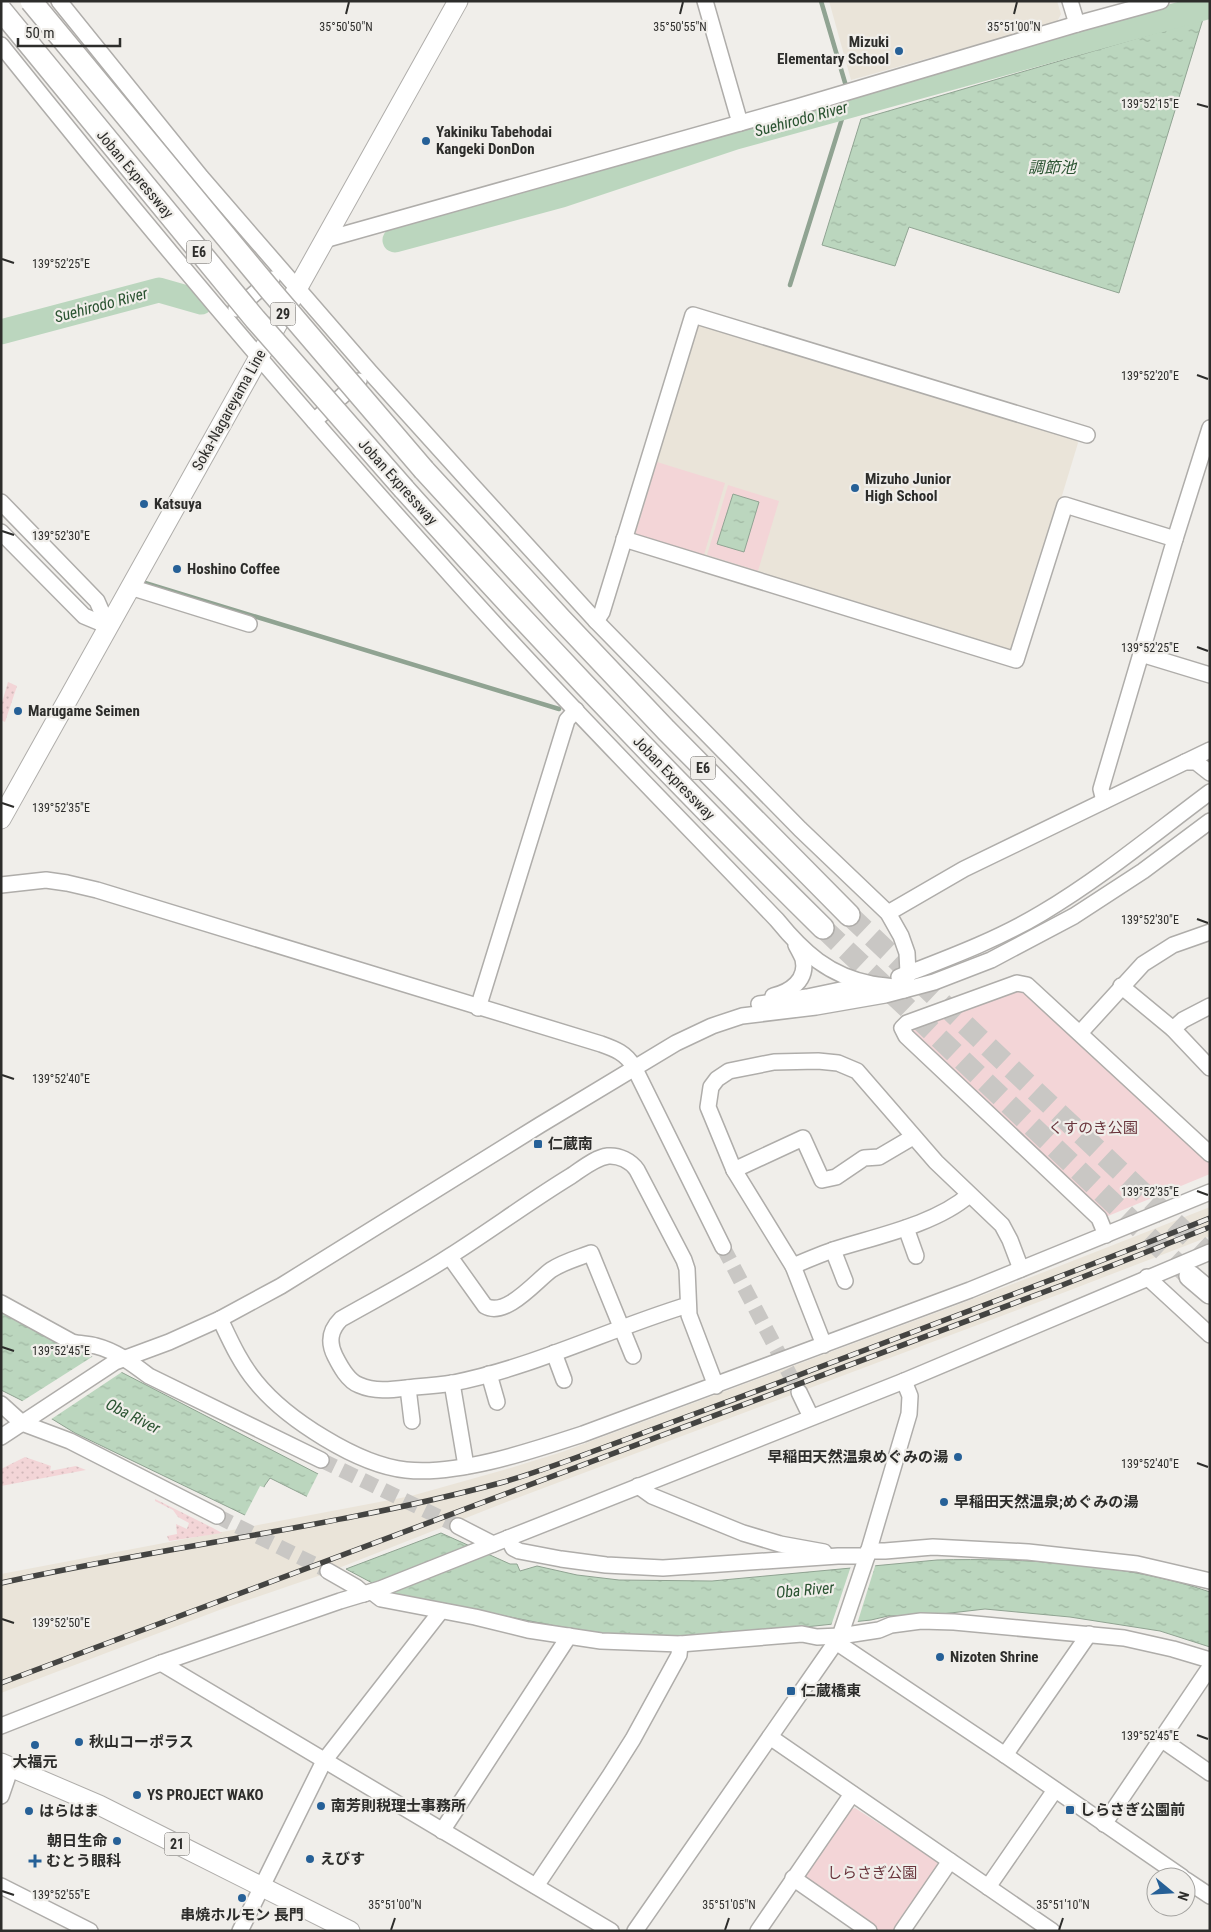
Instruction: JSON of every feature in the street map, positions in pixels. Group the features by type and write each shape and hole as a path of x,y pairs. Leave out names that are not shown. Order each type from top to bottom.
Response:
{"highway":[{"name":"Joban Expressway","path":"31,1 271,291 424,470 560,619 666,730 849,915"},
{"name":"Joban Expressway","path":"1,10 255,319 404,489 491,585 641,744 823,928"},
{"path":"1190,1276 1210,1293"}],"main road":[{"name":"Soka-Nagareyama Line","path":"1,819 458,1"},
{"name":"21","path":"6,1765 99,1806 350,1931"}],"street":[{"path":"59,1 201,177 297,288 370,372 596,621 800,829 888,913 901,936 907,953 908,974 904,990"},
{"path":"705,1 740,123"},
{"path":"1070,1 1077,24"},
{"path":"324,240 740,123 1077,24 1162,1"},
{"path":"1,45 82,147 259,358 438,562 771,914 794,941 821,964 836,973 872,984 891,986 904,990"},
{"path":"226,318 282,270"},
{"path":"596,621 602,612 693,314 1086,435"},
{"path":"314,421 370,372"},
{"path":"1104,801 1101,790 1175,539 1210,428"},
{"path":"1,502 96,601 108,626"},
{"path":"624,539 1016,660 1065,505 1175,539"},
{"path":"1,532 84,616 108,626"},
{"path":"130,587 249,624"},
{"path":"1141,654 1210,676"},
{"path":"478,1008 567,720 576,710"},
{"path":"888,913 964,869 1210,750"},
{"path":"1185,762 1196,762 1210,773"},
{"path":"676,1043 692,1027 723,1012 752,1005 807,997 872,984 908,974 999,937 1080,889 1210,792"},
{"path":"1,1437 120,1360 169,1342 220,1319 288,1282 634,1067 676,1043 712,1026 742,1016 854,1001 904,990 934,982 991,960 1059,924 1143,872 1210,821"},
{"path":"1,885 46,880 97,890 623,1052 630,1059 723,1247"},
{"path":"1080,1034 1121,986 1143,964 1173,945 1210,932"},
{"path":"752,1005 785,993 799,981 803,971 803,960 794,941"},
{"path":"1106,1235 1099,1218 906,1036 902,1028 908,1022 1017,983 1027,985 1210,1154"},
{"path":"1121,986 1173,1029 1210,1068"},
{"path":"1173,1029 1183,1020 1210,1006"},
{"path":"824,1345 793,1266 734,1170 708,1107 711,1087 717,1079 729,1071 774,1062 829,1062 848,1066 857,1071 913,1136 1002,1225 1021,1269"},
{"path":"734,1170 803,1138 822,1180 836,1177 864,1158 879,1157 913,1136"},
{"path":"688,1305 489,1374 452,1383 408,1388 372,1390 356,1384 346,1374 333,1352 330,1342 334,1325 341,1319 450,1256 545,1192 598,1159 608,1156 616,1157 633,1165 637,1170 684,1260 687,1269 688,1305 694,1329 716,1386"},
{"path":"220,1319 233,1346 255,1381 278,1405 319,1434 370,1461 390,1467 426,1470 466,1466 548,1446 716,1386 1021,1269 1210,1192"},
{"path":"793,1266 834,1250 906,1228 960,1204 970,1195"},
{"path":"906,1228 916,1256"},
{"path":"834,1250 845,1281"},
{"path":"1,1726 161,1663 340,1601 372,1592 810,1416 904,1381 1148,1276 1210,1252"},
{"path":"450,1256 485,1306 497,1309 532,1288 550,1271 563,1263 591,1253 633,1356"},
{"path":"1148,1276 1210,1335"},
{"path":"1,1303 72,1342 96,1346 149,1376 321,1460"},
{"path":"554,1353 564,1380"},
{"path":"489,1374 497,1402"},
{"path":"636,1931 840,1635 867,1556 909,1414 910,1396 904,1381"},
{"path":"452,1383 466,1466"},
{"path":"408,1388 412,1421"},
{"path":"799,1392 810,1416"},
{"path":"1,1404 28,1420 217,1516"},
{"path":"638,1486 652,1496 743,1533 780,1544 838,1556"},
{"path":"458,1526 487,1546"},
{"path":"508,1538 513,1548 519,1551 606,1565 663,1568 838,1556 867,1556 933,1546 1028,1552 1137,1564 1210,1581"},
{"path":"328,1572 356,1587 372,1592 381,1599 528,1630 601,1641 680,1644 802,1634 817,1637 879,1630 891,1625 922,1621 1022,1627 1124,1638 1210,1660"},
{"path":"240,1931 324,1761 441,1611"},
{"path":"1005,1755 1088,1634"},
{"path":"840,1635 1005,1755 1167,1867"},
{"path":"442,1831 569,1636"},
{"path":"536,1886 633,1739 679,1655 680,1644"},
{"path":"161,1663 611,1931"},
{"path":"1104,1824 1210,1667"},
{"path":"770,1738 988,1887 1035,1926 1052,1931"},
{"path":"1161,1739 1210,1773"},
{"path":"1,1796 6,1765"},
{"path":"988,1887 1055,1790"},
{"path":"758,1931 852,1794"},
{"path":"902,1931 950,1861"},
{"path":"793,1878 869,1931"},
{"path":"1,1886 73,1927 90,1931"},
{"path":"1196,1887 1210,1896"}],"shaded area":[{"name":"Mizuki Elementary School","path":"829,1 1057,1 1061,14 1057,22 851,80"},
{"name":"Mizuho Junior High School","path":"702,325 1075,437 1078,443 1016,647 1009,652 635,538 633,532 693,328"},
{"path":"1210,1207 1210,1236 1203,1239 509,1501 321,1575 222,1609 1,1693 1,1574 411,1496 507,1469 562,1452 957,1305"}],"green space":[{"path":"657,462 725,483 704,555 635,535"},
{"path":"728,485 779,501 758,571 707,555"},
{"path":"8,682 17,686 5,722 1,720 1,706"},
{"name":"くすのき公園","path":"1017,989 1024,991 1210,1162 1210,1174 1108,1216 912,1033 913,1026"},
{"path":"25,1457 51,1466 50,1471 76,1466 86,1470 1,1486 1,1469"},
{"path":"155,1499 222,1533 169,1541 167,1536 177,1534 176,1524 187,1529 189,1523 178,1517 173,1510 155,1501"},
{"name":"しらさぎ公園","path":"855,1808 937,1861 938,1868 895,1931 876,1931 805,1883 804,1875 852,1809"}],"water":[{"name":"調節池","path":"1203,19 1119,293 909,227 895,266 822,245 861,119"},
{"path":"733,494 759,502 744,552 717,544"},
{"name":"Oba River","path":"1,1310 322,1476 310,1498 270,1478 249,1517 75,1433 1,1390"},
{"name":"Oba River","path":"441,1533 510,1564 517,1564 520,1571 537,1566 577,1575 619,1580 712,1581 937,1560 1005,1560 1075,1564 1144,1574 1210,1592 1210,1647 1160,1631 1070,1617 985,1609 933,1615 888,1616 871,1620 730,1635 659,1638 610,1635 393,1594 346,1569"}],"pier":[{"path":"95,1355 125,1370 50,1420 21,1402"},
{"path":"319,1472 324,1474 324,1477 310,1500 306,1498"},
{"path":"260,1486 266,1488 251,1518 248,1519 244,1517"},
{"path":"876,1563 857,1624 831,1626 851,1566"}],"waterway":[{"path":"821,1 846,86"},
{"name":"Suehirodo River","path":"395,240 562,195 736,137 1210,6"},
{"path":"790,285 846,106"},
{"name":"Suehirodo River","path":"1,332 159,290 201,302"},
{"path":"145,583 559,709"}],"tunnel":[{"path":"849,915 1210,1256"},
{"path":"823,928 1190,1276"},
{"path":"723,1247 799,1392"},
{"path":"321,1460 458,1526"},
{"path":"217,1516 328,1571"}],"railway":[{"path":"1,1583 376,1512 500,1483 564,1462 766,1388 1210,1218"},
{"path":"1,1683 1060,1286 1210,1227"}],"place":[{"name":"Mizuki Elementary School","path":"899,51"},
{"name":"Yakiniku Tabehodai Kangeki DonDon","path":"426,141"},
{"name":"Mizuho Junior High School","path":"855,488"},
{"name":"Katsuya","path":"144,504"},
{"name":"Hoshino Coffee","path":"177,569"},
{"name":"Marugame Seimen","path":"18,711"},
{"name":"仁蔵南","path":"538,1144"},
{"name":"早稲田天然温泉めぐみの湯","path":"958,1457"},
{"name":"早稲田天然温泉;めぐみの湯","path":"944,1502"},
{"name":"Nizoten Shrine","path":"940,1657"},
{"name":"仁蔵橋東","path":"791,1691"},
{"name":"秋山コーポラス","path":"79,1742"},
{"name":"大福元","path":"35,1745"},
{"name":"YS PROJECT WAKO","path":"137,1795"},
{"name":"南芳則税理士事務所","path":"321,1806"},
{"name":"しらさぎ公園前","path":"1070,1810"},
{"name":"はらはま","path":"29,1811"},
{"name":"朝日生命","path":"117,1841"},
{"name":"えびす","path":"310,1859"},
{"name":"むとう眼科","path":"35,1861"},
{"name":"串焼ホルモン 長門","path":"242,1898"}]}
